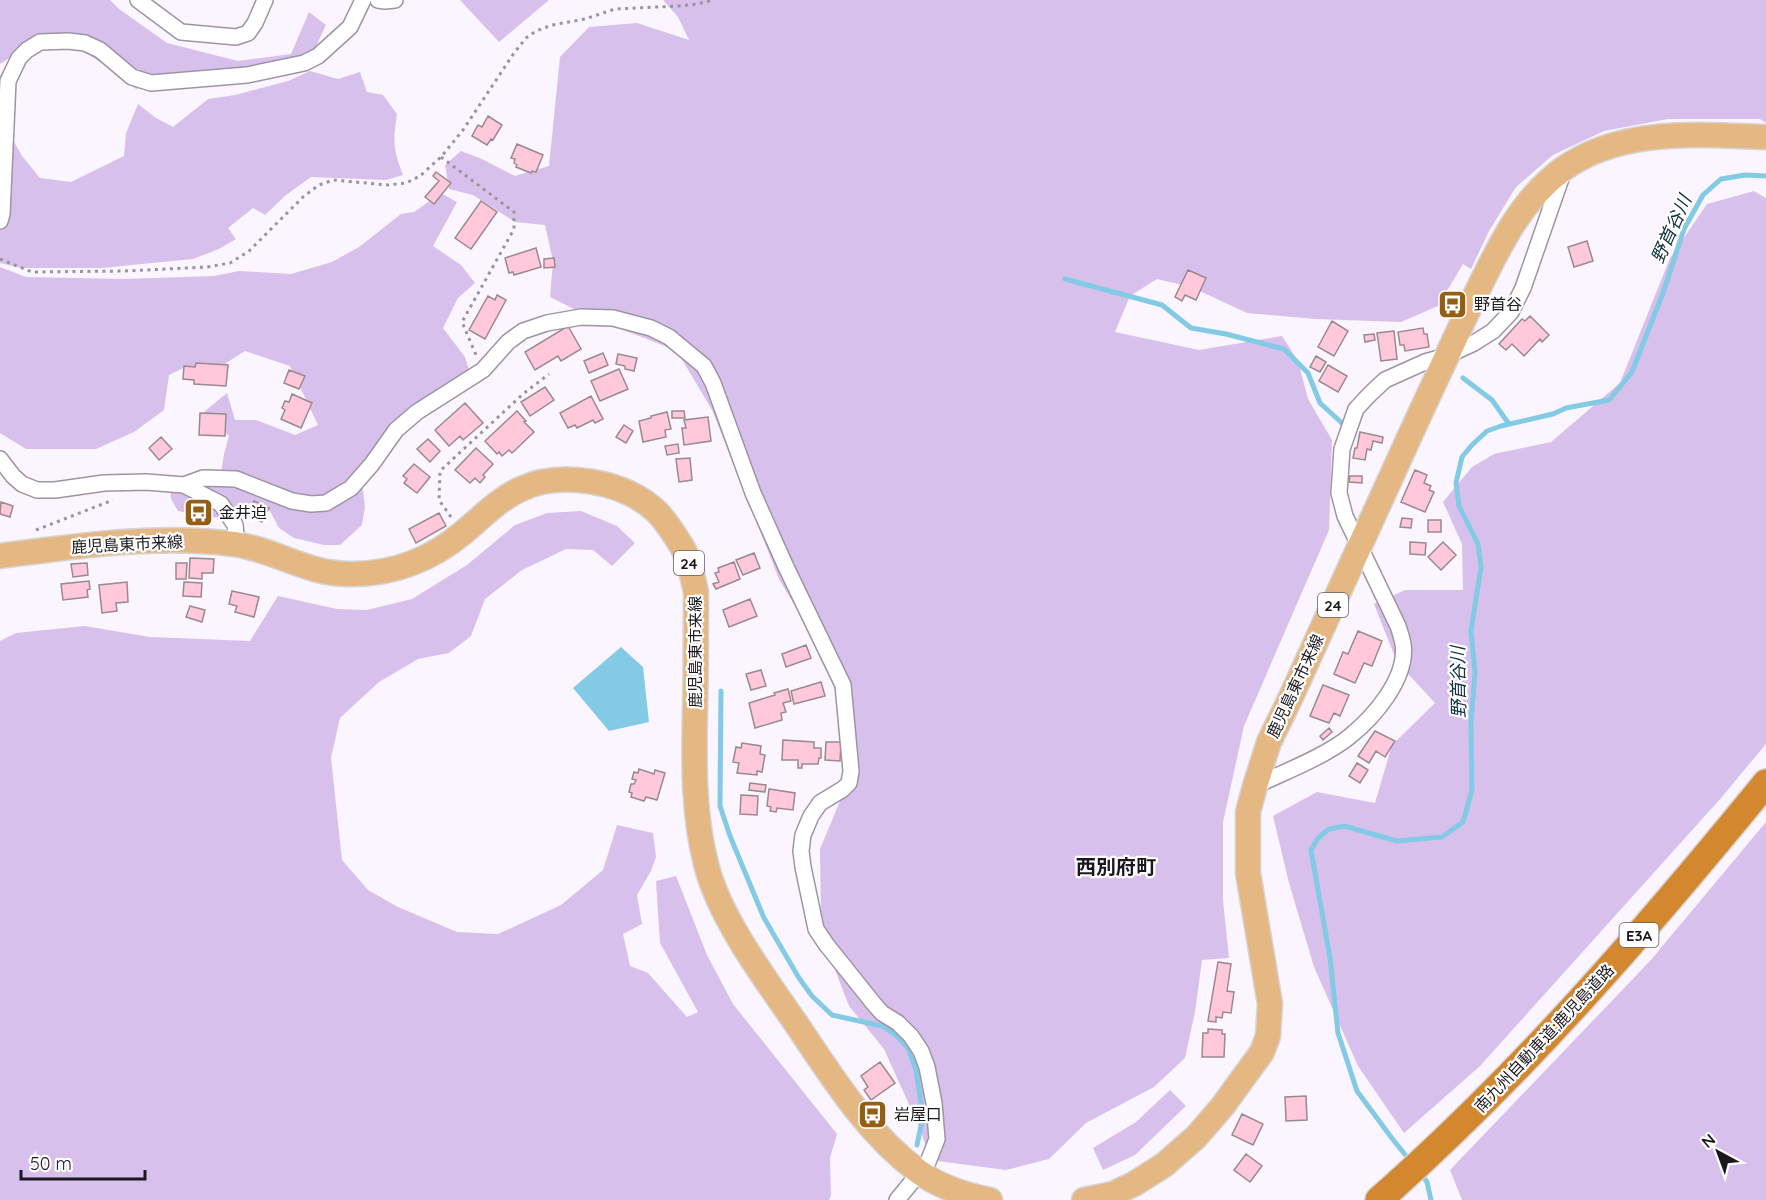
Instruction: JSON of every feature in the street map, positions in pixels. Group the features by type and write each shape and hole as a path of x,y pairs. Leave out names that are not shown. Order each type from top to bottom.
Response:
{"highway":[{"name":"南九州自動車道;鹿児島道路","path":"1379,1200 1432,1154 1505,1082 1612,966 1766,783"}],"main road":[{"name":"鹿児島東市来線","path":"1084,1200 1113,1194 1164,1165 1196,1137 1222,1107 1263,1052 1268,1036 1270,1004 1248,873 1248,812 1254,786 1269,742 1446,356 1500,245 1516,218 1530,200 1564,168 1592,153 1627,140 1693,135 1766,137"},
{"name":"鹿児島東市来線","path":"0,556 142,540 188,540 237,544 326,572 347,574 384,572 405,567 435,553 503,499 523,488 543,482 566,479 594,481 639,498 656,512 682,546 691,567 696,592 694,779 698,824 706,865 719,900 760,972 860,1114 891,1148 918,1172 936,1183 968,1195 990,1200"}],"street":[{"path":"138,0 181,32 236,37 248,33 265,0"},
{"path":"0,221 8,81 19,58 40,42 68,41 85,44 100,50 132,77 151,83 247,75 304,63 318,56 350,27 363,0"},
{"path":"378,0 385,2 395,0"},
{"path":"1254,786 1349,738 1373,714 1392,689 1401,666 1403,646 1398,626 1345,516 1339,493 1342,449 1356,409 1385,380 1474,344 1493,331 1511,312 1523,288 1564,168"},
{"path":"184,485 203,478 236,479 292,501 311,504 326,503 351,488 396,430 417,412 483,370 508,342 523,331 547,322 581,317 613,318 651,328 669,337 704,366 713,383 753,493 843,685 851,771 849,783 820,803 811,816 803,835 801,850 816,929 826,945 874,1004 911,1036 921,1051 927,1067 934,1103 937,1139 928,1162 897,1200"},
{"path":"0,459 22,484 37,490 55,490 104,483 146,482 184,485 221,504 235,525 237,544"}],"path":[{"path":"0,259 32,272 195,268 230,263 249,251 303,197 319,185 333,180 388,185 406,183 420,176 441,158 463,130 514,53 526,38 536,31 615,9 679,6 713,0"},
{"path":"441,158 514,212 514,229 462,322 483,370"},
{"path":"463,533 439,500 440,471 523,394 549,374"},
{"path":"34,531 115,499"}],"shaded area":[{"path":"0,0 110,0 167,43 238,61 291,54 309,12 326,25 310,59 136,89 63,38 37,40 0,64"},
{"path":"460,0 549,0 499,42"},
{"path":"663,0 1766,0 1766,123 1760,119 1668,119 1604,131 1553,155 1516,187 1489,231 1471,269 1463,264 1438,306 1401,322 1315,319 1247,313 1191,287 1157,279 1130,296 1115,332 1199,350 1282,336 1298,361 1308,399 1332,440 1329,530 1244,726 1223,822 1223,900 1229,958 1202,960 1195,1012 1185,1058 1154,1087 1086,1123 1049,1159 1006,1170 930,1160 921,1131 884,1049 849,1006 835,970 821,919 820,849 840,801 850,718 828,662 779,579 712,410 677,351 594,319 550,297 553,261 545,225 515,222 473,195 449,189 445,165 461,151 515,176 549,166 560,57 589,27 637,23 689,40 678,17"},
{"path":"310,71 338,79 360,72 367,92 383,95 397,114 395,145 403,175 386,180 311,177 286,195 265,215 253,208 228,228 236,239 219,249 193,259 101,268 21,268 0,263 0,141 3,123 22,156 40,178 71,182 124,156 126,133 138,104 156,118 173,127 208,99 235,95 288,81"},
{"path":"1754,191 1766,198 1766,744 1721,798 1480,1066 1404,1133 1358,1066 1314,967 1289,883 1273,816 1317,792 1375,803 1392,745 1435,703 1397,662 1374,604 1405,590 1463,590 1462,544 1443,502 1472,467 1494,454 1551,442 1620,383 1670,258 1707,204"},
{"path":"441,193 457,202 433,246 461,265 475,283 458,298 443,328 465,357 469,370 448,396 406,433 374,453 361,473 365,507 362,525 340,545 324,545 294,538 279,528 270,511 250,503 242,508 242,526 224,519 178,511 171,499 170,489 221,473 229,436 204,412 227,393 235,420 256,420 295,435 318,425 290,366 245,351 226,363 223,385 215,373 187,366 169,375 164,410 134,432 96,449 26,449 0,433 0,267 26,277 124,279 214,276 239,271 291,274 332,262 359,247 401,214 414,212"},
{"path":"581,511 617,526 635,543 612,566 593,550 566,549 522,570 485,599 471,636 449,653 418,659 379,682 340,718 331,758 342,860 368,890 398,907 457,932 498,934 561,905 603,870 617,825 653,833 656,857 637,895 642,924 623,934 630,966 648,973 687,1017 698,1012 660,943 656,881 676,876 707,955 733,1004 837,1134 830,1158 831,1195 829,1200 0,1200 0,641 16,633 85,626 150,637 250,641 278,596 337,609 367,610 412,599 467,565 515,525 547,513"},
{"path":"1766,822 1766,1200 1462,1200 1450,1170 1650,961"},
{"path":"1170,1090 1186,1106 1135,1155 1103,1170 1093,1148 1136,1122"}],"water":[{"path":"621,647 643,667 649,722 609,731 573,688"}],"building":[{"path":"488,116 502,125 487,145 472,136 478,125 482,127"},
{"path":"517,144 543,155 536,172 531,173 516,167 515,159 511,158"},
{"path":"436,172 451,183 434,204 425,197 439,181 433,176"},
{"path":"481,201 497,212 471,249 455,238"},
{"path":"1587,241 1593,261 1574,267 1568,247"},
{"path":"536,248 541,267 514,275 513,272 509,273 505,258"},
{"path":"554,258 555,267 544,268 544,259"},
{"path":"1188,270 1206,278 1196,300 1185,295 1182,301 1175,297"},
{"path":"497,295 506,300 485,339 469,330 488,296 495,300"},
{"path":"1530,316 1549,335 1542,342 1540,339 1524,356 1512,344 1506,350 1499,344 1522,319 1525,321"},
{"path":"1332,321 1348,331 1334,356 1318,347"},
{"path":"568,326 581,349 561,361 558,356 535,370 525,352"},
{"path":"1423,328 1424,334 1427,334 1429,347 1405,351 1404,345 1400,345 1398,332"},
{"path":"1394,331 1397,359 1381,361 1377,333"},
{"path":"1374,334 1375,340 1365,342 1364,335"},
{"path":"603,353 608,365 589,373 584,361"},
{"path":"618,354 637,358 634,371 616,364"},
{"path":"1316,356 1326,362 1320,372 1310,367"},
{"path":"196,363 228,365 226,386 194,384 194,380 183,379 184,366 195,367"},
{"path":"1328,365 1347,376 1338,392 1319,381"},
{"path":"619,369 628,389 600,401 591,381"},
{"path":"289,370 305,376 299,389 284,383"},
{"path":"545,387 554,400 530,416 521,402"},
{"path":"292,394 312,403 301,428 281,419 285,410 282,408 285,401 289,402"},
{"path":"591,396 603,419 595,423 593,420 577,428 575,425 568,428 560,413"},
{"path":"465,403 483,423 463,440 460,436 449,446 435,430"},
{"path":"517,411 534,432 512,453 509,450 502,456 499,452 497,454 485,441"},
{"path":"672,411 684,411 685,418 672,418"},
{"path":"667,412 671,429 665,430 666,437 643,442 639,421"},
{"path":"200,413 226,414 225,436 199,435"},
{"path":"708,417 711,441 684,445 682,428 686,428 684,420"},
{"path":"624,425 633,431 626,443 616,437"},
{"path":"1360,432 1383,437 1382,443 1373,441 1371,450 1367,449 1365,460 1353,458"},
{"path":"161,437 172,449 159,460 149,448"},
{"path":"428,439 440,451 430,462 417,449"},
{"path":"678,444 679,453 667,455 665,446"},
{"path":"476,448 493,464 483,475 485,477 480,483 475,478 470,483 455,470"},
{"path":"690,458 692,480 679,482 676,459"},
{"path":"414,464 430,477 417,493 404,483 407,479 403,476"},
{"path":"1415,470 1427,475 1424,483 1431,486 1429,490 1434,492 1425,512 1401,502"},
{"path":"1350,476 1362,476 1362,483 1349,482"},
{"path":"254,501 269,508 262,522 248,515"},
{"path":"1,502 13,506 10,517 0,514"},
{"path":"439,513 446,526 416,543 409,529"},
{"path":"1402,518 1412,519 1411,528 1400,527"},
{"path":"1428,520 1441,520 1441,532 1428,532"},
{"path":"1410,542 1426,543 1425,555 1410,554"},
{"path":"1443,542 1456,555 1441,570 1428,557"},
{"path":"754,553 760,568 743,575 736,560"},
{"path":"190,558 214,559 213,573 202,573 202,579 189,578"},
{"path":"734,562 740,579 716,589 713,584 719,582 715,573 719,572 718,568"},
{"path":"87,563 88,575 73,577 71,564"},
{"path":"176,563 187,563 186,579 176,579"},
{"path":"89,581 88,597 63,600 61,584"},
{"path":"127,582 128,602 116,603 117,611 102,613 99,585"},
{"path":"184,582 202,583 201,597 183,596"},
{"path":"232,591 259,597 254,617 235,612 237,606 229,604"},
{"path":"750,599 757,616 729,627 723,610"},
{"path":"190,606 205,610 202,622 186,617"},
{"path":"1358,631 1382,641 1372,666 1364,663 1355,683 1334,674 1343,652 1348,654"},
{"path":"806,645 811,658 786,667 782,654"},
{"path":"761,670 766,686 751,690 746,674"},
{"path":"821,682 825,696 794,704 791,691"},
{"path":"1323,685 1349,695 1340,716 1334,713 1329,723 1310,716"},
{"path":"788,689 791,701 783,703 786,712 781,713 782,720 755,728 749,703"},
{"path":"1329,728 1332,732 1323,740 1320,736"},
{"path":"1375,731 1395,741 1385,757 1376,751 1369,763 1358,756"},
{"path":"783,740 814,742 814,748 821,748 821,758 818,764 802,764 802,768 798,768 798,760 782,760"},
{"path":"826,742 841,742 840,761 825,760"},
{"path":"742,743 761,746 760,754 765,755 762,772 757,771 757,775 737,773 739,763 733,762 736,747 741,748"},
{"path":"1357,763 1368,770 1360,783 1349,776"},
{"path":"639,769 654,774 655,770 665,773 657,800 646,797 644,801 631,797 632,793 629,792 631,784 634,784 636,780 632,779 634,772 638,773"},
{"path":"750,783 766,785 765,792 749,790"},
{"path":"769,789 795,793 793,810 777,808 776,812 770,811 771,807 767,806"},
{"path":"741,795 758,796 757,815 740,814"},
{"path":"1218,962 1231,964 1227,991 1234,992 1231,1013 1223,1012 1222,1018 1216,1017 1216,1022 1208,1021"},
{"path":"1208,1029 1222,1030 1222,1034 1225,1034 1224,1057 1202,1057 1203,1033 1208,1033"},
{"path":"880,1062 895,1083 871,1100 864,1090 868,1087 861,1076"},
{"path":"1306,1096 1307,1120 1286,1121 1285,1097"},
{"path":"1242,1114 1263,1124 1253,1145 1232,1135"},
{"path":"1246,1154 1262,1166 1250,1182 1234,1170"}],"waterway":[{"name":"野首谷川","path":"1411,1162 1357,1091 1338,1033 1330,958 1311,850 1318,838 1329,829 1344,826 1397,841 1442,837 1463,822 1472,790 1471,722 1475,673 1471,631 1481,567 1478,544 1459,506 1456,483 1462,457 1487,431 1553,414 1566,408 1609,400 1632,372 1663,293 1684,229 1703,195 1721,179 1745,175 1766,176"},
{"path":"1065,279 1162,305 1191,328 1226,334 1284,349 1308,373 1320,403 1343,424"},
{"path":"1463,378 1492,400 1509,424"},
{"path":"721,691 720,806 764,918 799,978 812,996 832,1015 882,1026 896,1035 908,1048 916,1070 923,1116 917,1145"},
{"name":"野首谷川","path":"1421,1174 1427,1182 1431,1200"}],"place":[{"name":"野首谷","path":"1453,304"},
{"name":"金井迫","path":"198,512"},
{"name":"岩屋口","path":"873,1114"}],"district":[{"name":"西別府町","path":"1116,866"}]}
